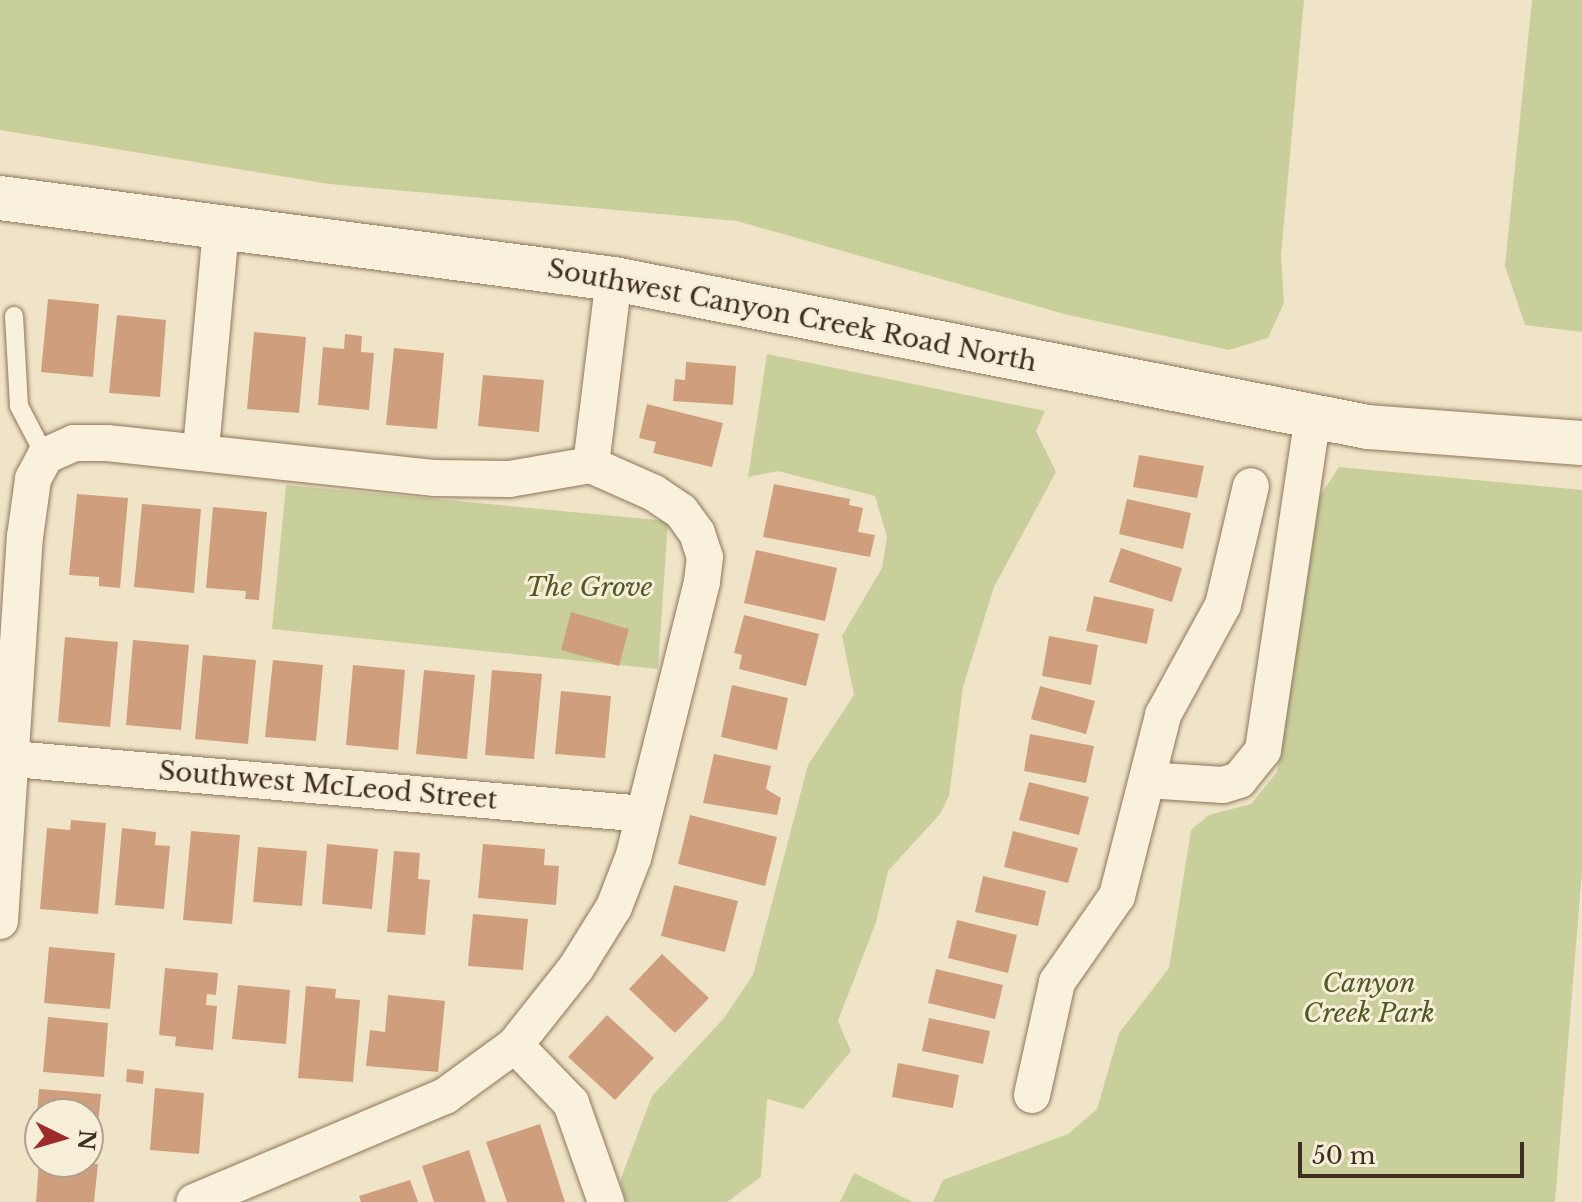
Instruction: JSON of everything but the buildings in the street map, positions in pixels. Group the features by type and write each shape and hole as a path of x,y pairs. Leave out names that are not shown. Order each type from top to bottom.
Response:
{"main road":[{"name":"Southwest Canyon Creek Road North","path":"0,198 221,231 614,279 1368,427 1582,443"}],"street":[{"path":"201,449 221,231"},
{"path":"591,465 614,279"},
{"path":"1147,780 1223,785 1253,768 1263,750 1313,416"},
{"path":"0,921 13,759 25,537 33,479 45,456 74,443 201,449 435,478 509,479 591,465 681,511 705,557 644,814 614,907 576,968 515,1045 445,1096 194,1202"},
{"path":"1032,1095 1057,982 1117,896 1163,715 1223,605 1251,486"},
{"name":"Southwest McLeod Street","path":"13,759 644,814"},
{"path":"515,1045 571,1103 606,1202"}],"lane":[{"path":"14,316 19,406 45,456"}],"green space":[{"path":"0,0 1304,0 1281,255 1284,303 1268,338 1229,350 1064,314 737,221 329,184 0,130"},
{"path":"1532,0 1582,0 1582,332 1525,325 1505,266"},
{"path":"767,354 1045,411 1036,431 1056,472 994,587 963,687 949,796 940,814 888,871 876,922 838,1021 851,1051 803,1109 767,1099 761,1177 727,1202 626,1202 620,1181 652,1096 724,1018 753,975 808,765 854,695 842,636 882,568 887,537 875,496 778,471 748,477"},
{"name":"Canyon Creek Park","path":"1339,467 1582,490 1582,872 1555,1202 933,1202 943,1180 1068,1134 1097,1109 1119,1033 1169,968 1191,830 1209,815 1251,804 1277,772 1320,496"},
{"name":"The Grove","path":"286,485 668,521 658,669 272,629"},
{"path":"854,1173 913,1202 840,1202"}]}
